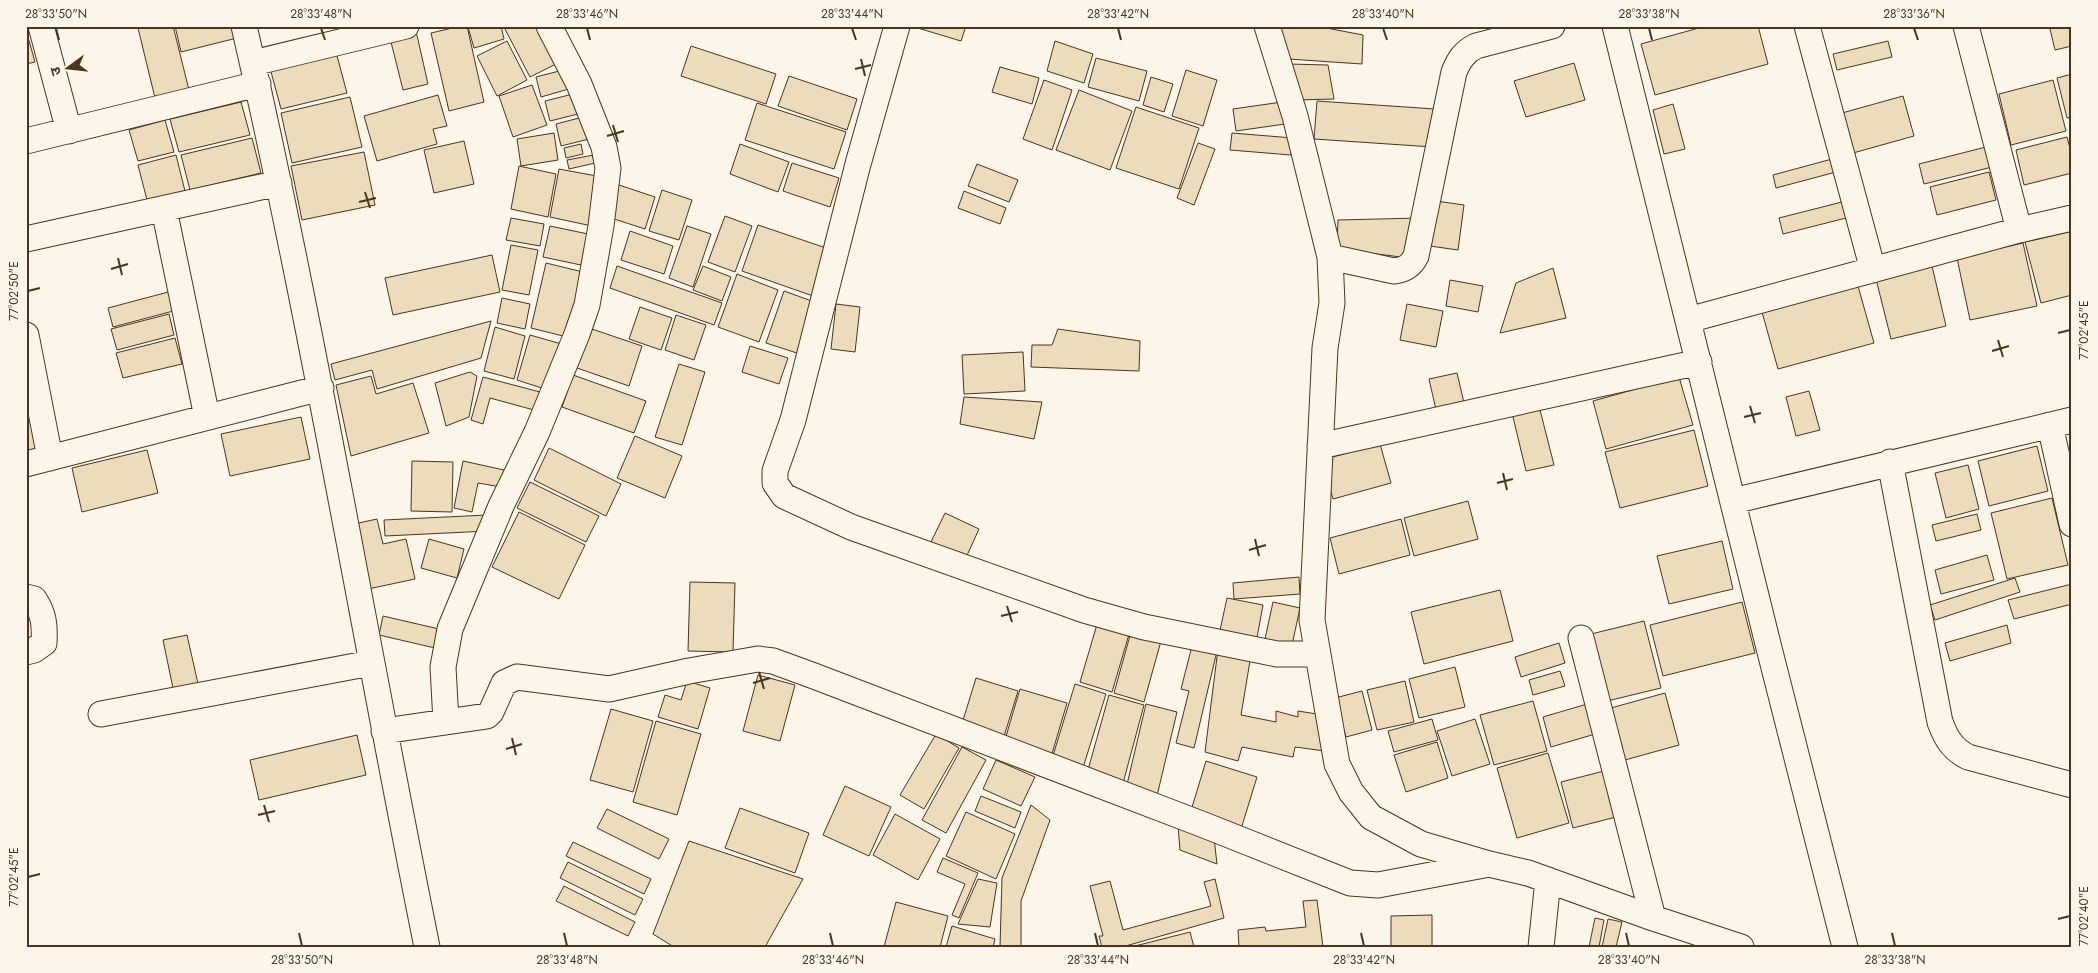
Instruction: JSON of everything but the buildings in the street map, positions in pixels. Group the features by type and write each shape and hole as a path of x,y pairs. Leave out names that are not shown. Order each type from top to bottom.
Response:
{"street":[{"path":"41,26 69,131"},
{"path":"244,26 321,388 384,731 428,947"},
{"path":"26,141 69,131 406,26"},
{"path":"446,722 443,667 450,629 501,506 537,432 577,334 587,306 601,226 608,168 604,147 579,84 549,26"},
{"path":"897,26 858,164 793,420 775,472 775,482 778,490 784,496 851,527 1084,610 1144,627 1277,654 1318,654"},
{"path":"1267,26 1295,116 1330,257 1332,303 1325,348 1312,620 1338,764 1351,792 1371,817 1421,844 1548,880 1741,947"},
{"path":"1330,257 1394,272 1403,270 1412,264 1416,256 1454,72 1460,58 1476,46 1552,26"},
{"path":"1615,26 1732,501 1845,947"},
{"path":"1807,26 1873,270"},
{"path":"1966,26 2019,230"},
{"path":"26,240 278,183"},
{"path":"164,209 207,417"},
{"path":"1688,320 2019,230 2072,218"},
{"path":"26,335 50,458"},
{"path":"1320,446 1698,362"},
{"path":"26,464 321,388"},
{"path":"1732,501 2061,422 2072,524"},
{"path":"1890,462 1940,722 1946,739 1957,751 1968,757 2072,785"},
{"path":"26,597 34,599 42,612 45,626 44,642 34,650 26,652"},
{"path":"1581,638 1653,918"},
{"path":"384,731 487,716 491,712 504,683 516,677 609,689 689,671 758,659 773,661 1204,825 1350,883 1378,885 1489,864"},
{"path":"101,714 371,663"},
{"path":"1541,947 1548,880"}]}
